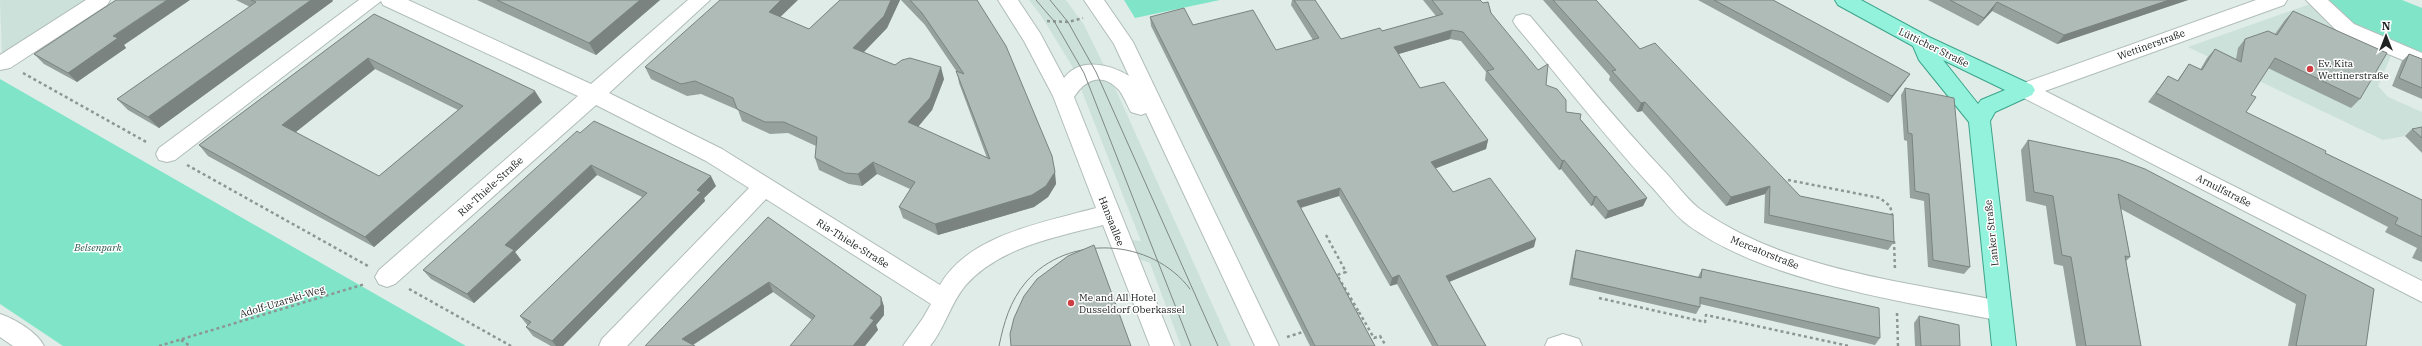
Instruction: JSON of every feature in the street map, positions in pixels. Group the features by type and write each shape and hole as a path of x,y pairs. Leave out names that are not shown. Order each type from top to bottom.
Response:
{"main road":[{"name":"Lütticher Straße","path":"1844,0 1922,42 2025,90"},
{"name":"Lanker Straße","path":"1922,42 1926,55 1947,78 1978,120 2004,346"},
{"path":"1978,120 1988,106 2025,90"}],"street":[{"path":"3,63 100,0"},
{"path":"167,154 372,0"},
{"name":"Ria-Thiele-Straße","path":"390,0 593,94 714,155 943,299"},
{"name":"Ria-Thiele-Straße","path":"387,277 700,0"},
{"name":"Hansaallee","path":"1008,0 1033,38 1063,96 1162,346"},
{"path":"1095,0 1122,42 1157,113 1266,346"},
{"name":"Wettinerstraße","path":"2025,90 2277,0"},
{"path":"2316,0 2347,29 2422,61"},
{"name":"Mercatorstraße","path":"1523,21 1640,160 1695,218 1739,243 1787,263 1896,290 2000,311"},
{"path":"1063,96 1075,79 1084,73 1108,73 1126,84 1138,106 1157,113"},
{"name":"Arnulfstraße","path":"2025,90 2422,292"},
{"path":"611,346 764,187"},
{"path":"915,346 934,323 943,299 957,279 976,261 1001,248 1053,230 1109,214"},
{"path":"0,324 32,346"},
{"path":"1557,346 1563,344 1570,346"}],"path":[{"path":"1033,38 1049,32 1042,21 1068,22 1088,17 1080,6 1095,0"},
{"path":"3,63 511,346"},
{"path":"1788,180 1880,198 1892,210 1893,224"},
{"path":"1326,236 1346,272 1338,275 1374,338 1380,336 1386,346"},
{"path":"1894,239 1898,346"},
{"name":"Adolf-Uzarski-Weg","path":"159,346 387,277"},
{"path":"1599,298 1705,322 1706,315 1849,346"},
{"path":"1353,315 1359,312"},
{"path":"181,340 190,346"}],"shaded area":[{"path":"0,0 88,0 2,56"},
{"path":"1029,0 1066,0 1084,25 1115,88 1231,346 1181,346 1150,263 1138,259 1131,240 1141,241 1072,66 1042,17"},
{"name":"Ev. Kita Wettinerstraße","path":"2313,3 2393,51 2378,86 2388,97 2422,112 2422,133 2383,140 2188,47"}],"green space":[{"path":"1124,0 1220,0 1135,18"},
{"path":"2325,0 2402,0 2422,8 2422,56 2352,26"},
{"name":"Belsenpark","path":"0,79 466,346 63,346 0,304"}],"building":[{"path":"116,0 167,0 113,36 118,38 68,73 34,54"},
{"path":"251,0 311,0 148,117 117,99 256,2"},
{"path":"497,0 640,0 589,43"},
{"path":"720,0 781,0 769,12 809,29 840,0 891,0 884,16 853,48 895,65 902,60 910,58 941,67 930,98 908,122 990,159 956,71 964,74 922,13 910,0 977,0 1006,46 1052,156 1055,172 1046,186 1032,195 935,224 899,207 915,182 873,162 858,174 845,173 815,158 817,137 784,122 765,122 737,109 733,98 695,81 681,84 645,67"},
{"path":"1294,0 1315,0 1341,39 1380,28 1382,31 1443,14 1432,0 1480,0 1483,3 1488,2 1491,13 1538,70 1548,64 1546,85 1557,89 1566,100 1566,112 1581,114 1580,119 1647,198 1608,211 1596,196 1594,197 1564,160 1562,161 1487,71 1494,69 1463,32 1452,30 1394,47 1420,88 1444,82 1488,140 1431,162 1453,192 1490,178 1536,239 1446,276 1486,346 1438,346 1399,275 1392,278 1340,188 1297,201 1375,346 1315,346 1150,17 1184,8 1193,25 1253,10 1276,50 1319,38"},
{"path":"1553,0 1596,0 1640,49 1655,43 1800,196 1893,215 1894,242 1769,215 1770,186 1731,197 1645,102 1641,103 1612,71 1616,70"},
{"path":"1714,0 1773,0 1910,74 1892,96"},
{"path":"1950,0 2169,0 2064,35 1997,2 1984,18"},
{"path":"2293,11 2387,53 2360,99 2275,58 2251,95 2256,97 2246,112 2326,151 2325,153 2422,200 2422,237 2395,224 2398,218 2156,93 2168,76 2178,81 2189,64 2202,70 2215,49 2241,62 2245,39 2268,31 2277,35"},
{"path":"374,14 535,91 365,237 199,145","holes":["368,58 463,106 379,176 282,125"]},
{"path":"2409,54 2422,59 2422,88 2399,78"},
{"path":"1905,88 1954,98 1970,267 1933,260 1929,194 1915,191 1912,134 1908,133"},
{"path":"594,121 711,176 697,190 701,192 552,341 526,327 531,322 520,316 647,193 591,165 505,245 514,250 467,294 423,270 577,131 580,133"},
{"path":"2422,127 2422,138 2412,129"},
{"path":"2028,140 2118,159 2145,169 2374,289 2366,346 2296,346 2306,295 2118,194 2130,257 2125,256 2141,346 2086,346 2071,257 2062,255 2053,196 2034,192"},
{"path":"768,217 881,297 881,305 870,318 874,320 853,346 790,346 815,316 769,282 682,339 695,346 645,346"},
{"name":"Me and All Hotel Dusseldorf Oberkassel","path":"1094,245 1131,346 1011,346 1010,334 1014,318 1024,296 1037,279 1068,256"},
{"path":"1576,250 1701,278 1702,269 1879,308 1880,338 1700,297 1700,307 1572,278"},
{"path":"1919,316 1959,325 1960,346 1921,346"}],"tram line":[{"path":"1036,0 1054,21 1084,73 1158,263"},
{"path":"1050,0 1068,22 1096,72 1218,346"},
{"path":"999,346 1008,312 1020,289 1044,266 1064,255 1086,249 1110,248 1132,251 1158,263"},
{"path":"1158,263 1174,272 1190,289"},
{"path":"1158,263 1191,346"}],"place":[{"name":"Ev. Kita Wettinerstraße","path":"2310,69"},
{"name":"Me and All Hotel Dusseldorf Oberkassel","path":"1071,303"}]}
